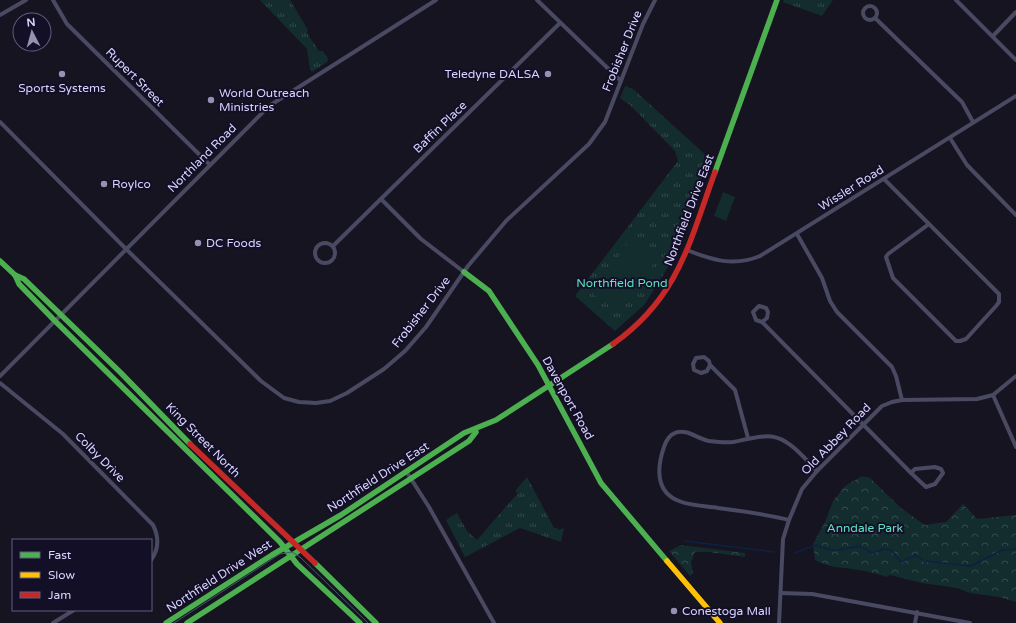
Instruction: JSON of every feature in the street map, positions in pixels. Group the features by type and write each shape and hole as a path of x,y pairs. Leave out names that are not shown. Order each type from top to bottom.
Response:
{"main road":[{"name":"Northfield Drive East","path":"291,556 469,441 476,432 617,342 646,318 670,286 687,250 777,0"},
{"name":"King Street North","path":"0,261 15,275 24,279 121,373 201,455 376,623"},
{"name":"Davenport Road","path":"464,272 482,285 492,295 548,385 601,483 720,623"},
{"name":"King Street North","path":"15,275 19,284 54,320 360,623"},
{"name":"Northfield Drive East","path":"284,547 294,543 341,515 464,433 476,432"},
{"name":"Northfield Drive West","path":"166,623 284,547"},
{"name":"Northfield Drive West","path":"187,623 291,556"}],"street":[{"path":"0,15 26,0"},
{"name":"Rupert Street","path":"53,0 67,24 209,164"},
{"name":"Northland Road","path":"0,376 209,164 269,106 296,87 436,0"},
{"path":"537,0 621,81"},
{"name":"Frobisher Drive","path":"0,122 126,249 261,381 284,398 299,402 316,403 330,401 347,393 384,369 401,355 426,326 464,272 506,221 600,131 621,81 642,24 655,0"},
{"path":"956,0 1016,60"},
{"path":"993,36 1016,12"},
{"path":"875,18 962,102 973,122"},
{"name":"Baffin Place","path":"332,246 560,23"},
{"name":"Wissler Road","path":"687,250 721,262 737,262 760,256 1016,96"},
{"path":"950,138 967,165 1016,215"},
{"path":"884,179 929,224 999,294 999,302 996,306 966,339 960,342 956,341 893,278 886,257 929,224"},
{"name":"Davenport Road","path":"381,199 421,239 464,272"},
{"path":"797,234 822,278 830,301 837,312 892,368 896,376 902,400"},
{"name":"Baffin Place","path":"327,243 332,246 335,253 332,260 323,263 317,260 314,251 318,244 327,243"},
{"path":"762,322 862,425 911,473 926,487 935,484 943,473 941,469 935,467 915,469 911,473"},
{"path":"710,365 707,371 701,373 694,370 693,364 696,358 703,356 735,390 748,438"},
{"name":"Old Abbey Road","path":"779,623 784,539 789,520 802,489 817,471 882,406 902,400 977,399 993,395 1016,376"},
{"name":"Colby Drive","path":"0,383 63,434 153,525 156,531 157,545 156,554 152,559"},
{"path":"993,395 1016,447"},
{"path":"789,520 765,514 679,502 666,492 660,482 658,470 662,452 670,436 675,433 686,433 707,440 723,442 764,436 786,441 795,448 817,471"},
{"path":"406,471 494,623"},
{"path":"781,593 812,594 917,612 970,623"},
{"path":"53,623 72,611"},
{"path":"915,623 917,612"}],"green space":[{"path":"260,0 290,0 308,30 307,33 319,51 323,51 328,59 327,62 312,72 310,70 307,49"},
{"path":"784,0 833,0 822,16 783,2"},
{"name":"Northfield Pond","path":"625,86 633,89 709,158 668,267 645,304 615,331 575,296 678,161 675,151 630,105 620,98"},
{"path":"723,192 735,197 726,221 714,216"},
{"path":"630,240 657,259 619,312 593,294"},
{"name":"Anndale Park","path":"862,476 870,478 901,508 925,525 946,522 963,504 977,519 1016,515 1016,602 999,597 970,593 957,588 922,583 890,575 887,577 865,571 831,566 815,560 813,544 825,522 833,501 845,486"},
{"path":"527,477 554,528 557,528 558,530 564,528 561,542 520,528 465,557 446,520 457,513 467,531 477,540 518,493 515,491"},
{"path":"681,545 745,553 745,557 709,552 695,552 691,562 693,573 690,576 669,551"}],"waterway":[{"path":"685,541 774,552"},
{"path":"795,553 816,545 830,550 860,546 872,553 884,549 891,550 901,562 916,555 924,561 971,566 1002,550 1016,549"}],"tram line":[{"path":"174,623 280,554 292,552 300,557 368,623"}],"traffic: fast":[{"path":"715,172 777,0"},
{"path":"0,261 15,275 19,284 54,320 280,542 297,564 360,623"},
{"path":"464,272 489,291 538,365 601,483 667,561"},
{"path":"15,275 24,279 121,373 190,444"},
{"path":"166,623 272,555 341,515 464,433 496,420 613,344"},
{"path":"187,623 469,441 476,432"},
{"path":"315,563 376,623"}],"traffic: slow":[{"path":"667,561 720,623"}],"traffic: jam":[{"path":"613,344 635,326 653,307 667,288 689,245 715,172"},
{"path":"190,444 315,563"}],"place":[{"name":"Sports Systems","path":"62,74"},
{"name":"Teledyne DALSA","path":"548,74"},
{"name":"World Outreach Ministries","path":"211,100"},
{"name":"Roylco","path":"104,184"},
{"name":"DC Foods","path":"198,243"},
{"name":"Conestoga Mall","path":"674,611"}]}
